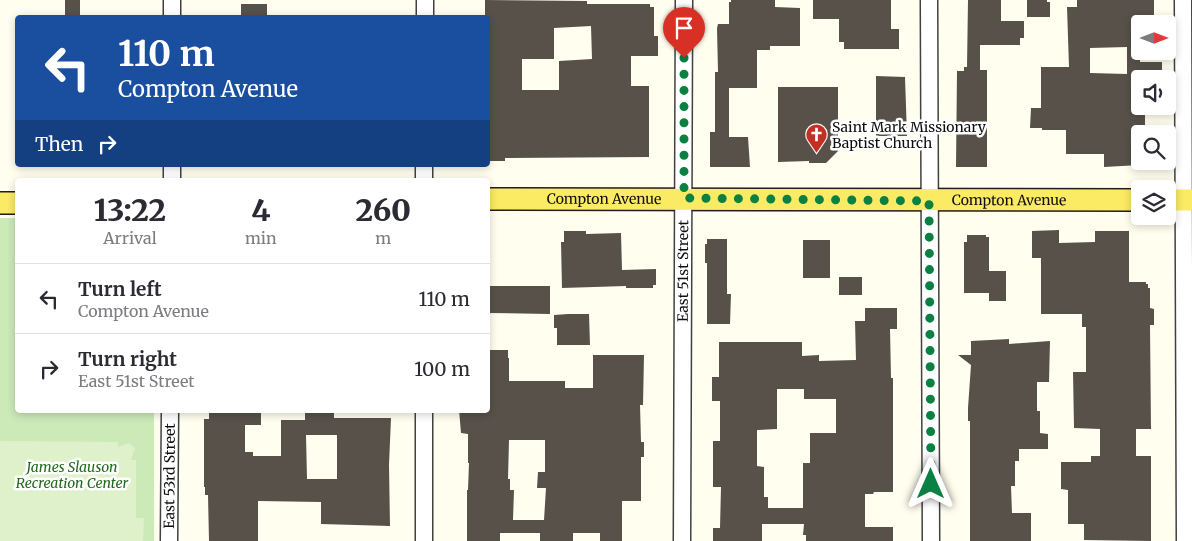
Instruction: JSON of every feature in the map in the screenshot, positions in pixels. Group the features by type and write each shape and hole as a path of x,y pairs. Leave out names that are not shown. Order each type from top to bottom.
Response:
{"main road":[{"name":"Compton Avenue","path":"490,199 1131,200"},
{"path":"0,203 15,203"}],"street":[{"path":"172,0 172,15"},
{"path":"425,0 425,15"},
{"name":"East 51st Street","path":"682,541 684,0"},
{"path":"929,0 931,541"},
{"path":"1184,0 1181,200 1185,541"},
{"name":"East 53rd Street","path":"169,541 170,413"},
{"path":"424,413 424,541"}],"green space":[{"name":"James Slauson Recreation Center","path":"0,218 15,218 15,413 154,413 154,541 0,541"},
{"path":"0,441 118,442 118,447 129,443 135,448 131,460 136,460 136,518 144,518 143,541 0,541"}],"building":[{"path":"65,0 80,0 80,15 65,15"},
{"path":"485,0 587,1 587,4 650,4 650,7 654,7 654,36 658,36 658,56 631,56 631,86 649,86 649,157 505,158 505,161 490,161 490,15 485,15","holes":["591,26 592,59 559,61 559,90 522,90 522,59 554,59 554,28"]},
{"path":"731,0 775,0 775,7 800,8 800,46 770,46 770,50 757,50 757,88 729,88 729,137 748,137 750,167 710,167 710,132 715,132 715,72 718,72 717,28 718,24 729,24 729,2"},
{"path":"813,0 891,0 891,29 899,29 899,49 844,49 844,42 839,42 839,19 813,19"},
{"path":"968,0 1001,0 1001,21 1024,21 1024,38 1020,38 1020,45 980,45 980,70 987,70 987,167 956,167 957,71 964,71 964,67 967,67"},
{"path":"1027,0 1047,0 1047,2 1050,2 1050,17 1027,17"},
{"path":"1077,0 1154,0 1154,15 1131,15 1131,60 1162,62 1162,70 1131,70 1131,115 1145,115 1145,125 1131,125 1131,166 1104,167 1104,154 1066,154 1066,130 1030,128 1031,108 1041,108 1041,67 1069,67 1067,7 1077,7","holes":["1127,47 1127,74 1090,73 1090,48"]},
{"path":"241,4 267,4 267,15 241,15"},
{"path":"876,76 905,77 907,136 876,136"},
{"path":"778,87 838,87 838,151 826,163 809,163 809,161 778,162"},
{"path":"1059,230 1059,243 1095,242 1095,231 1129,231 1129,282 1146,282 1148,288 1150,288 1150,308 1154,309 1154,325 1150,325 1151,429 1136,429 1136,456 1151,456 1151,541 1084,540 1084,524 1068,524 1068,490 1061,489 1061,462 1091,462 1091,456 1100,456 1100,429 1074,428 1073,372 1086,372 1086,327 1082,327 1082,314 1041,314 1041,258 1032,258 1032,231"},
{"path":"564,231 586,231 586,234 621,233 622,270 656,269 656,285 653,285 653,288 626,288 626,286 562,288 561,242 564,242"},
{"path":"967,235 986,235 986,237 989,237 989,271 1006,271 1006,301 989,301 989,293 964,293 964,242 967,242"},
{"path":"707,239 727,239 727,294 731,294 730,324 707,324 707,263 705,263 705,244 707,244"},
{"path":"803,240 830,240 830,278 803,278"},
{"path":"839,277 862,277 862,295 839,295"},
{"path":"490,286 550,286 550,314 490,313"},
{"path":"865,308 897,308 897,329 890,329 891,378 893,378 893,492 865,494 865,527 893,527 893,541 806,541 806,535 803,535 804,524 762,524 762,541 713,541 713,528 720,528 721,487 713,487 713,441 720,441 720,401 712,401 712,377 719,377 719,342 802,342 802,356 819,355 819,361 856,360 855,321 865,321","holes":["777,389 804,389 804,399 836,399 836,433 810,433 810,463 803,463 803,508 768,508 768,497 764,497 764,467 757,466 757,430 777,429"]},
{"path":"589,314 590,345 557,345 557,328 554,328 554,315"},
{"path":"1009,339 1009,344 1050,341 1049,382 1037,382 1037,411 1040,411 1040,433 1048,434 1048,449 1019,449 1019,461 1015,461 1015,486 1011,486 1012,513 1031,513 1031,541 970,541 970,421 968,421 968,408 971,365 958,355 971,355 971,341"},
{"path":"490,350 508,350 509,381 565,381 565,388 593,388 593,355 644,355 643,405 640,405 641,442 644,442 644,457 641,457 641,501 622,501 622,541 600,541 600,533 573,533 573,541 540,541 540,533 500,533 500,541 467,541 468,434 461,433 459,413 490,413","holes":["509,440 545,440 545,472 538,472 537,488 546,488 544,520 513,520 514,490 510,490 510,479 508,479"]},
{"path":"209,413 261,413 261,425 245,425 245,452 253,452 253,456 281,456 281,420 305,420 305,413 334,413 334,418 391,418 389,465 390,526 321,524 321,502 258,501 258,541 209,541 208,495 205,495 204,487 204,419 209,419","holes":["306,435 337,435 337,479 307,479"]}],"place":[{"name":"Saint Mark Missionary Baptist Church","path":"816,154"}],"route":[{"path":"684,58 684,198 929,201 931,484"}]}
